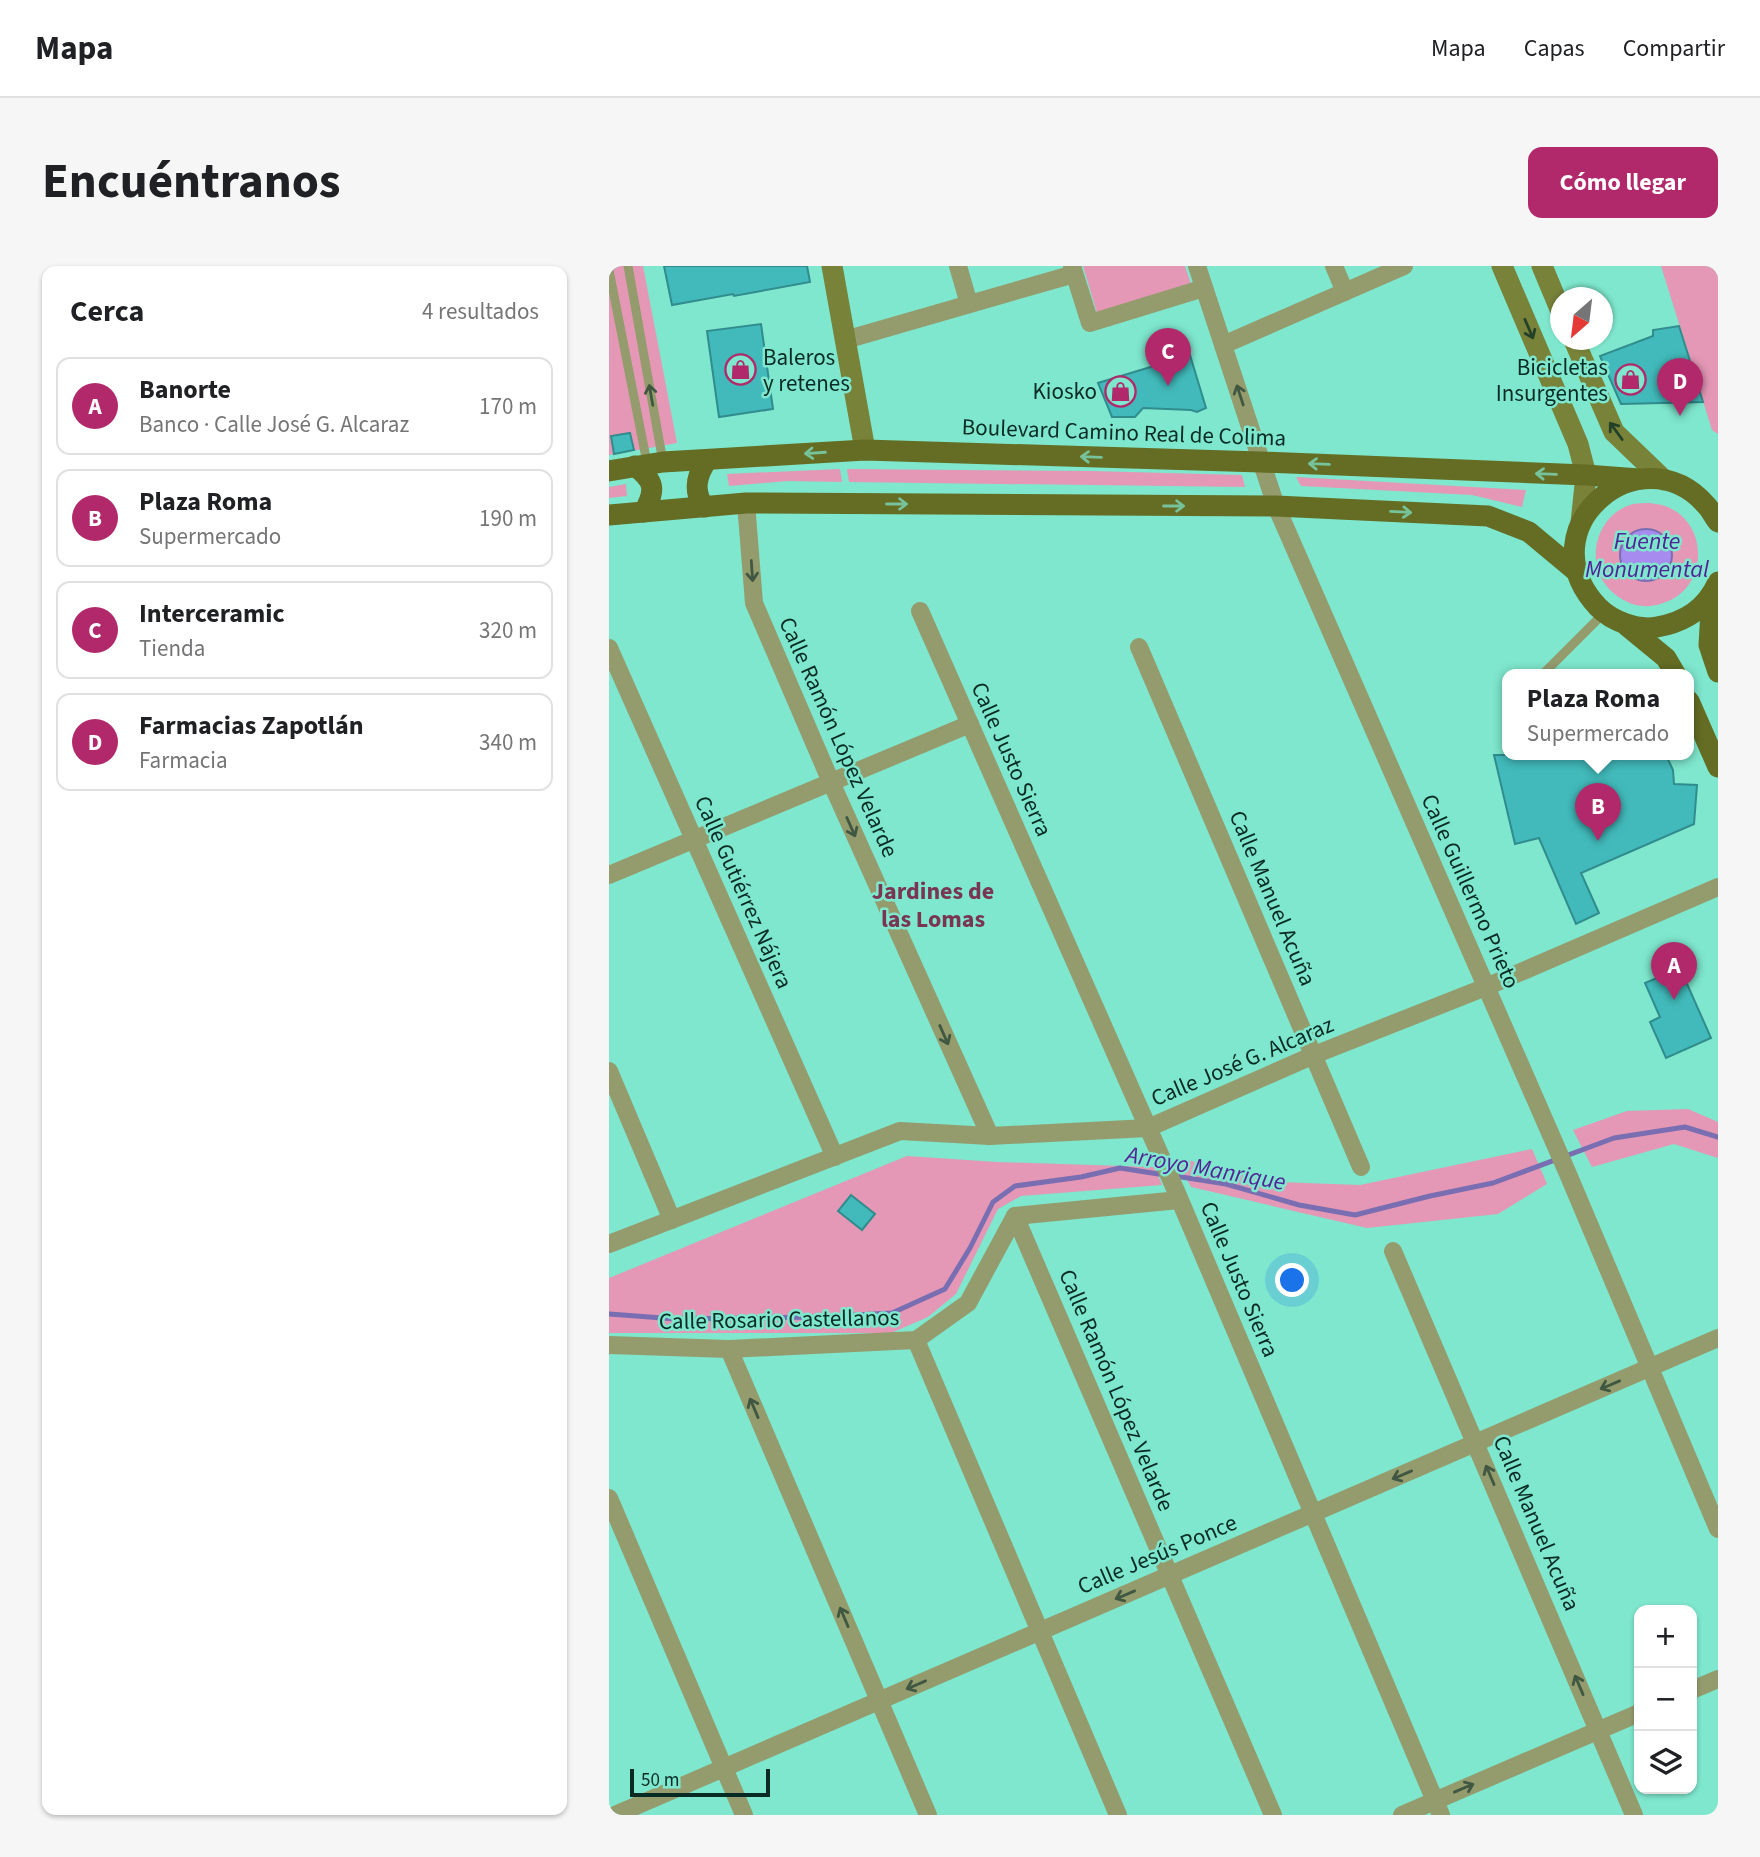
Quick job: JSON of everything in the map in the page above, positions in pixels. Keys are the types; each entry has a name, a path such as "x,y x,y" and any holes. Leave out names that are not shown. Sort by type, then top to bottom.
{"main road":[{"name":"Boulevard Camino Real de Colima","path":"609,471 648,464 865,450 1261,462 1664,480"},
{"path":"704,507 698,499 697,483 700,470 707,460"},
{"path":"643,512 652,498 652,486 647,475 648,464"},
{"path":"1639,480 1615,487 1595,502 1581,523 1574,547 1577,572 1587,595 1604,613 1626,625 1666,658 1672,669"},
{"path":"1664,480 1687,489 1706,504 1718,522"},
{"path":"1687,489 1718,490"},
{"path":"609,515 746,503 1276,506 1487,516 1529,532 1577,572"},
{"path":"1626,625 1650,629 1674,624 1695,613 1715,589"},
{"path":"1715,589 1714,624 1709,645 1718,671"},
{"path":"1694,715 1718,767"}],"street":[{"path":"832,266 865,450"},
{"path":"958,266 969,304"},
{"name":"Calle Guillermo Prieto","path":"1197,266 1276,506 1568,1174 1718,1529"},
{"path":"1334,266 1345,292"},
{"path":"1223,345 1404,266"},
{"path":"1502,266 1578,444 1586,475 1581,523"},
{"path":"1542,266 1551,287"},
{"path":"845,340 1073,270 1090,323 1204,288"},
{"path":"1578,350 1614,432 1664,480"},
{"name":"Calle Ramón López Velarde","path":"746,503 754,603 989,1136"},
{"name":"Calle Justo Sierra","path":"920,611 1178,1196 1438,1808"},
{"path":"1674,624 1714,624"},
{"name":"Calle Gutiérrez Nájera","path":"609,648 835,1157"},
{"name":"Calle Manuel Acuña","path":"1139,648 1361,1167"},
{"path":"609,875 970,724"},
{"name":"Calle José G. Alcaraz","path":"609,1244 900,1131 989,1136 1148,1128 1314,1055 1486,987 1718,887"},
{"path":"609,1070 672,1220"},
{"path":"1015,1216 1178,1196"},
{"name":"Calle Ramón López Velarde","path":"1015,1216 1273,1815"},
{"name":"Calle Rosario Castellanos","path":"609,1345 729,1349 916,1340 968,1303 1015,1216"},
{"name":"Calle Manuel Acuña","path":"1393,1251 1634,1815"},
{"name":"Calle Jesús Ponce","path":"615,1815 1718,1338"},
{"path":"916,1340 1118,1815"},
{"path":"729,1349 928,1815"},
{"path":"609,1498 744,1815"},
{"path":"1697,1688 1718,1679"},
{"path":"1402,1815 1438,1808 1634,1715"}],"lane":[{"path":"628,266 635,304 648,464"},
{"path":"609,270 648,464"},
{"path":"616,309 635,304"},
{"path":"1548,669 1604,613"}],"shaded area":[{"path":"609,266 643,266 677,443 609,455"},
{"path":"1083,266 1185,266 1191,284 1097,313"},
{"path":"1661,266 1718,266 1718,434 1712,430"},
{"path":"840,469 842,482 788,481 729,486 727,474"},
{"path":"847,469 1242,475 1245,487 849,482"},
{"path":"1296,477 1526,490 1522,507 1472,495 1301,486"},
{"path":"626,484 627,496 609,498 609,487"},
{"path":"1633,504 1663,505 1680,514 1690,526 1698,555 1696,570 1689,584 1678,595 1663,603 1640,606 1620,598 1603,581 1598,570 1596,547 1599,535 1612,516","holes":["1645,528 1662,534 1667,571 1651,579 1629,574 1621,563 1623,542"]},
{"path":"1688,1109 1718,1122 1718,1158 1674,1144 1592,1167 1573,1130 1627,1111"},
{"path":"1532,1149 1547,1184 1498,1214 1367,1228 1191,1187 1175,1157 1277,1182 1360,1185"},
{"path":"907,1156 1154,1167 1162,1185 1021,1196 998,1209 956,1294 928,1317 891,1333 609,1333 609,1278"}],"water":[{"name":"Fuente Monumental","path":"1646,529 1656,531 1664,537 1670,545 1670,565 1664,573 1656,579 1646,581 1636,579 1628,573 1622,565 1620,555 1622,545 1628,537 1636,531"}],"building":[{"path":"664,266 807,266 810,282 672,305"},
{"name":"Baleros y retenes","path":"761,324 773,409 719,417 707,331"},
{"path":"1679,326 1703,402 1621,404 1600,356 1653,336 1653,330"},
{"path":"1190,355 1206,408 1197,412 1143,408 1135,417 1112,417 1098,383"},
{"path":"630,433 634,450 614,454 611,436"},
{"path":"1494,755 1502,755 1502,760 1668,760 1673,770 1674,784 1697,785 1694,824 1581,873 1599,913 1576,924 1539,838 1515,844"},
{"path":"1680,968 1711,1038 1666,1058 1650,1022 1660,1017 1645,983"},
{"path":"851,1195 875,1214 862,1230 838,1211"}],"waterway":[{"name":"Arroyo Manrique","path":"1175,1176 1226,1184 1299,1205 1355,1215 1493,1183 1614,1138 1685,1127 1718,1137"},
{"name":"Arroyo Manrique","path":"609,1314 676,1319 892,1313 945,1289 993,1202 1015,1186 1081,1177 1120,1168 1165,1175"}],"place":[{"name":"Baleros y retenes","path":"740,370"},
{"name":"Bicicletas Insurgentes","path":"1631,380"},
{"name":"Interceramic","path":"1168,386"},
{"name":"Kiosko","path":"1120,391"},
{"name":"Farmacias Zapotlán","path":"1680,416"},
{"name":"Plaza Roma","path":"1598,841"},
{"name":"Banorte","path":"1674,1000"}],"district":[{"name":"Jardines de las Lomas","path":"933,905"}]}
